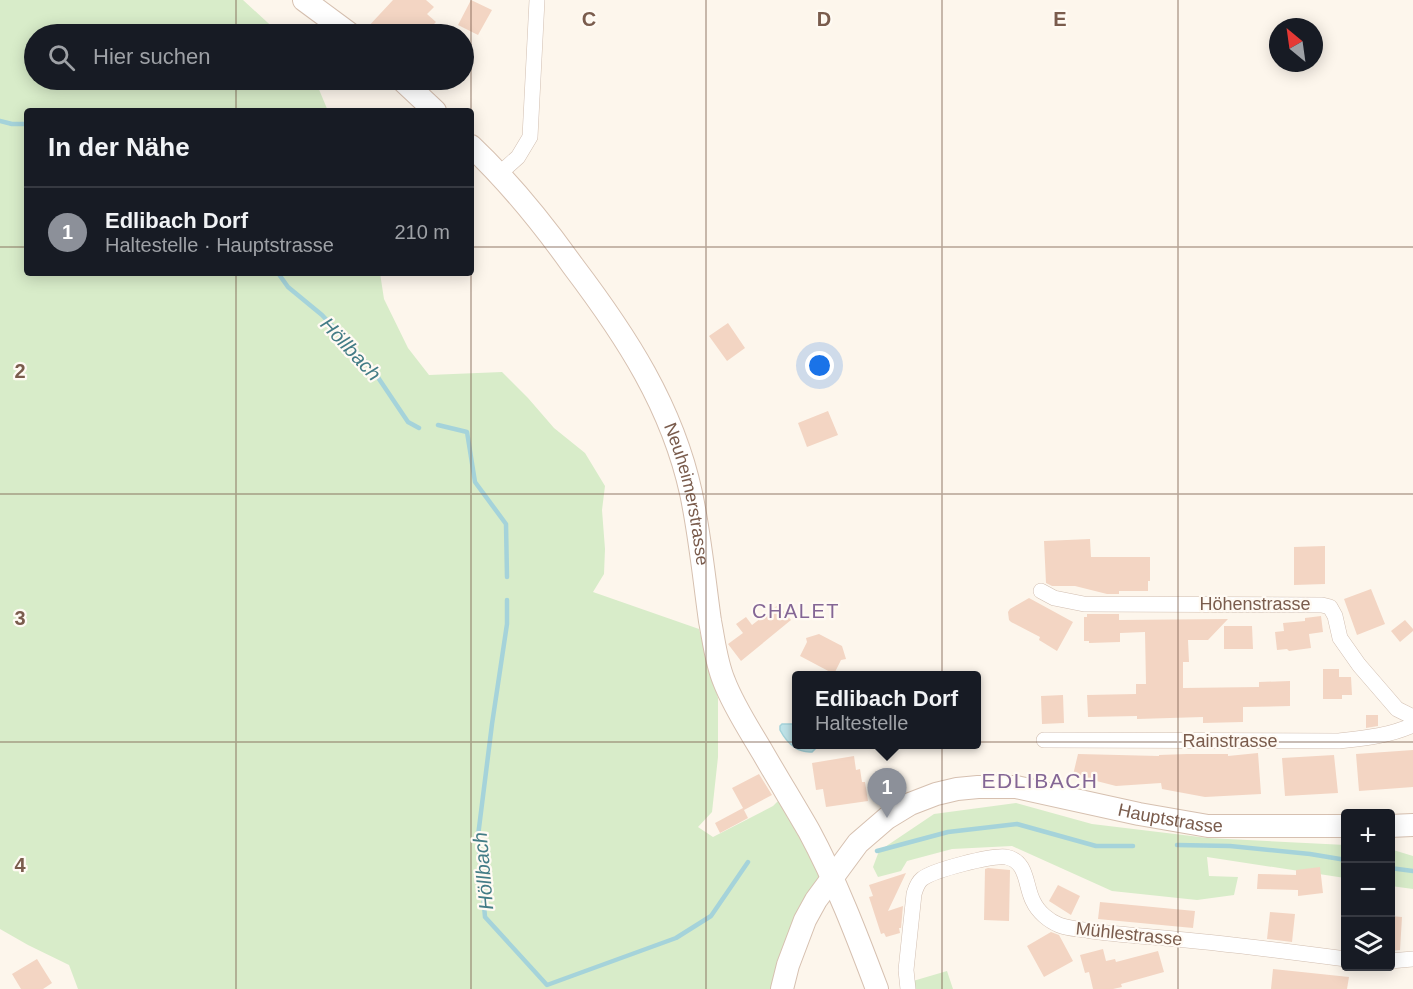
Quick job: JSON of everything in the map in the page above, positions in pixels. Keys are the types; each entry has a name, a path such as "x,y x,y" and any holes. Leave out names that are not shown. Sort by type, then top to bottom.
{"street":[{"path":"304,0 336,24"},
{"path":"498,175 518,157 530,136 537,0"},
{"path":"413,90 432,108"},
{"name":"Neuheimerstrasse","path":"474,149 554,239 591,290 648,377 666,414 681,455 691,494 715,651 723,680 737,711 810,833 860,942 877,989"},
{"name":"Höhenstrasse","path":"1041,591 1054,598 1084,604 1322,604 1330,607 1335,616 1340,639 1359,665 1397,709 1413,717"},
{"name":"Rainstrasse","path":"1044,740 1340,741 1374,738 1413,725"},
{"name":"Hauptstrasse","path":"782,989 788,965 805,920 831,877 858,843 887,818 923,798 957,789 1016,787 1139,814 1208,825 1341,826"},
{"path":"1395,826 1413,825"},
{"name":"Mühlestrasse","path":"908,989 906,970 914,894 917,886 929,874 991,858 1006,857 1016,862 1023,870 1033,902 1039,912 1060,926 1341,958"},
{"path":"1395,961 1413,959"}],"green space":[{"path":"0,0 243,0 269,24 24,24 24,90 319,90 327,108 24,108 24,276 380,276 384,299 408,348 429,375 502,372 554,428 585,453 605,486 602,510 604,574 593,592 699,629 718,698 718,757 712,812 698,827 713,837 773,806 786,793 831,877 782,989 78,989 69,965 0,929"},
{"path":"1016,803 1092,824 1208,838 1341,845 1341,877 1207,857 1209,876 1238,877 1234,895 1197,900 1112,891 1012,846 952,849 907,861 901,871 878,877 873,867 879,851 934,814"},
{"path":"1395,851 1413,856 1413,889 1395,887"},
{"path":"947,971 953,989 915,989 913,981"}],"water":[{"path":"792,724 792,745 783,735 780,726"},
{"path":"797,749 815,749 812,752"}],"building":[{"path":"393,0 426,0 434,7 427,14 436,22 434,24 371,24"},
{"path":"471,0 492,10 478,35 474,33 474,24 459,24"},
{"path":"728,323 745,348 727,361 709,336"},
{"path":"828,411 838,435 807,447 798,423"},
{"path":"1090,539 1091,557 1150,557 1148,591 1119,591 1119,594 1107,594 1075,586 1052,586 1046,583 1044,541"},
{"path":"1325,546 1325,584 1294,585 1294,547"},
{"path":"1371,589 1385,624 1357,635 1344,599"},
{"path":"1029,598 1073,622 1057,651 1039,640 1040,637 1009,620 1010,609"},
{"path":"778,605 791,620 741,661 728,644 743,633 736,624 746,617 752,625"},
{"path":"1087,614 1119,614 1119,620 1228,619 1208,640 1188,640 1189,662 1183,662 1183,688 1259,687 1259,682 1290,681 1290,706 1243,707 1243,722 1203,723 1203,717 1137,719 1137,716 1088,717 1087,695 1136,694 1136,684 1146,684 1145,632 1120,633 1120,642 1089,643 1089,641 1084,641 1084,617 1087,617"},
{"path":"1321,616 1323,632 1309,634 1311,648 1277,650 1275,632 1284,631 1283,623 1305,621 1305,618"},
{"path":"1405,620 1413,631 1400,642 1391,631"},
{"path":"1224,626 1252,626 1253,649 1224,649"},
{"path":"819,634 842,646 846,659 841,660 836,671 828,671 800,656 807,642 806,638"},
{"path":"1323,669 1339,669 1339,677 1351,677 1352,695 1342,695 1342,699 1323,699"},
{"path":"1063,695 1064,723 1042,724 1041,696"},
{"path":"1366,715 1378,715 1378,726 1366,728"},
{"path":"1413,750 1413,787 1359,791 1356,754"},
{"path":"1258,753 1261,794 1205,797 1162,789 1161,783 1116,786 1073,775 1078,754 1159,756 1228,754 1228,756"},
{"path":"1334,755 1338,793 1285,796 1282,758"},
{"path":"854,756 856,770 860,769 862,782 865,782 868,801 826,807 823,789 816,790 812,763"},
{"path":"759,774 772,795 744,810 748,818 720,833 715,823 743,808 732,788"},
{"path":"1320,867 1323,893 1298,896 1298,890 1257,889 1258,874 1296,875 1296,870"},
{"path":"985,869 1010,870 1009,921 984,920"},
{"path":"906,873 888,911 903,906 900,933 886,937 884,933 881,934 869,897 873,896 869,885"},
{"path":"1058,885 1080,896 1071,915 1049,901"},
{"path":"1100,902 1195,911 1193,928 1098,919"},
{"path":"1270,912 1295,914 1292,942 1267,939"},
{"path":"1395,916 1402,917 1400,950 1395,950"},
{"path":"1051,932 1059,935 1073,961 1044,977 1027,946"},
{"path":"1103,949 1106,961 1115,959 1116,962 1158,951 1164,972 1121,984 1122,987 1093,989 1089,972 1085,973 1080,955"},
{"path":"37,959 52,983 43,989 21,989 12,974"},
{"path":"1273,969 1349,977 1347,989 1271,989"}],"waterway":[{"name":"Höllbach","path":"0,121 24,124"},
{"name":"Höllbach","path":"280,276 288,287 322,315 373,370 408,422 419,428"},
{"name":"Höllbach","path":"438,425 467,432 475,482 506,524 507,577"},
{"name":"Höllbach","path":"507,600 507,624 478,836 485,917 547,985 676,938 711,916 748,862"},
{"path":"877,851 948,832 1017,824 1096,846 1133,846"},
{"path":"1177,845 1230,846 1341,859"},
{"path":"1395,869 1413,871"}],"place":[{"name":"Edlibach Dorf","path":"887,818"}],"district":[{"name":"CHALET","path":"796,611"},
{"name":"EDLIBACH","path":"1040,781"}]}
